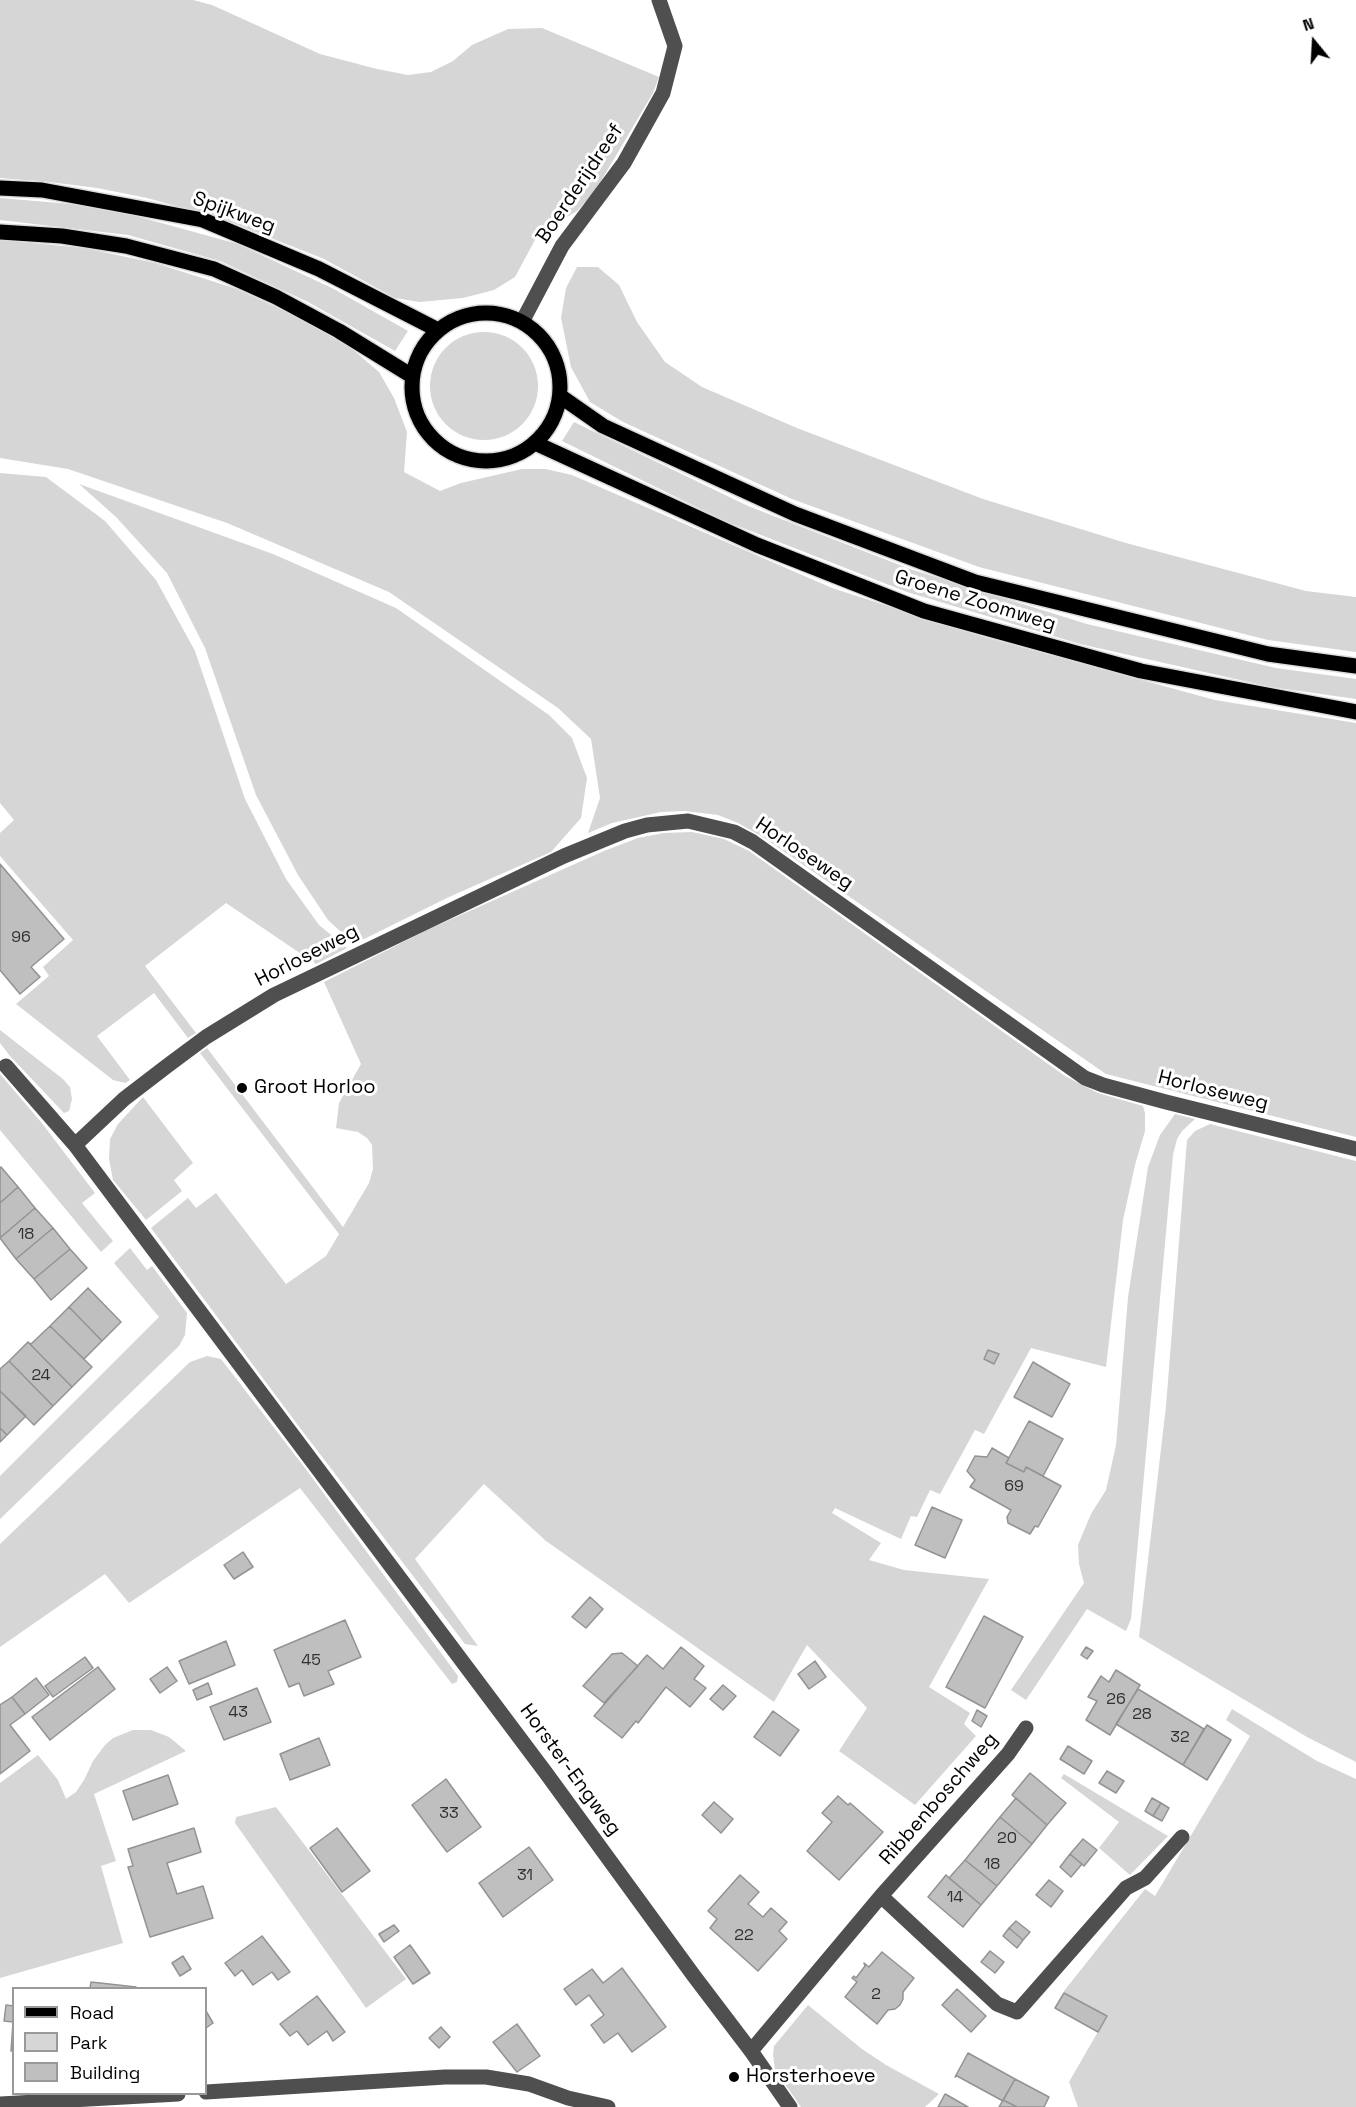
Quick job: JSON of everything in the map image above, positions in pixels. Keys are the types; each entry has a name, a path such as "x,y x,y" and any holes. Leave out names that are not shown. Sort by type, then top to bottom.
{"main road":[{"name":"Spijkweg","path":"0,188 42,190 203,220 319,269 438,330"},
{"path":"0,232 62,236 126,246 214,269 276,297 339,331 412,376"},
{"path":"494,313 522,322 544,341 558,367 560,396 552,422 534,443 516,455 494,461 471,460 450,453 432,439 419,421 412,399 412,376 421,351 438,330 464,316 494,313"},
{"name":"Groene Zoomweg","path":"560,396 603,426 795,514 975,582 1268,654 1356,666"},
{"name":"Groene Zoomweg","path":"534,443 757,545 924,611 1141,671 1356,712"}],"street":[{"name":"Boerderijdreef","path":"522,322 562,246 624,163 663,93 675,46 659,0"},
{"name":"Horloseweg","path":"75,1145 107,1114 167,1066 214,1031 274,994 564,856 625,831 647,825 688,821 734,832 753,842 1085,1078 1156,1099 1356,1149"},
{"path":"6,1066 75,1145"},
{"name":"Horster-Engweg","path":"75,1145 539,1763 694,1976 752,2051 790,2107"},
{"name":"Ribbenboschweg","path":"752,2051 881,1896 1008,1754 1026,1728"},
{"name":"Ribbenboschweg","path":"881,1896 998,2004 1017,2012 1126,1888 1145,1878 1182,1837"},
{"path":"207,2092 445,2077 486,2077 529,2084 568,2098 608,2107"},
{"path":"0,2104 160,2095"}],"green space":[{"path":"0,0 193,0 212,5 320,54 408,75 431,72 453,61 472,45 508,29 542,28 659,77 653,93 595,191 578,210 536,238 515,277 494,290 463,298 420,302 395,298 324,259 233,223 187,209 97,188 0,178"},
{"path":"0,198 71,204 132,215 238,244 334,289 408,331 395,351 308,302 220,261 128,235 0,220"},
{"path":"0,240 84,248 155,263 234,288 287,312 345,343 379,372 394,398 407,432 404,472 440,491 461,483 522,469 546,469 572,475 832,588 984,637 1215,700 1356,723 1356,1137 1106,1074 763,837 718,815 685,811 661,812 612,823 588,833 600,798 591,739 558,708 389,592 227,523 68,469 0,458"},
{"path":"577,267 598,267 619,285 637,322 665,362 702,387 797,428 983,499 1126,543 1306,591 1356,597 1356,652 1268,640 979,567 792,499 623,422 590,402 571,367 561,318 566,288"},
{"path":"484,332 505,336 522,348 534,365 538,386 534,407 522,424 505,436 484,440 463,436 446,424 434,407 430,386 434,365 446,348 463,336"},
{"path":"574,422 748,506 910,569 1087,624 1276,668 1356,679 1356,699 1271,687 1080,644 907,592 725,521 562,441"},
{"path":"0,473 46,477 105,521 156,580 195,651 245,799 286,879 319,925 347,948 316,964 226,903 145,966 196,1033 188,1038 154,993 97,1036 130,1080 125,1083 113,1080 16,1004 49,976 43,967 73,940 0,856 0,833 14,820 0,803"},
{"path":"79,484 273,554 396,608 549,715 572,738 587,778 581,818 551,852 449,897 354,944 328,920 298,875 256,795 205,648 167,573 116,517"},
{"path":"692,832 724,839 749,851 1065,1076 1098,1093 1143,1106 1145,1113 1145,1131 1123,1220 1106,1367 1031,1348 984,1434 975,1430 940,1494 930,1490 917,1517 911,1516 901,1539 835,1508 832,1513 881,1543 869,1560 904,1570 989,1579 929,1687 970,1713 964,1724 976,1736 915,1805 839,1751 867,1708 807,1645 774,1702 546,1541 484,1484 415,1559 478,1646 465,1644 151,1228 188,1198 196,1208 216,1193 286,1284 326,1256 339,1234 200,1053 207,1048 343,1227 369,1183 373,1169 372,1145 358,1132 336,1128 339,1103 361,1064 324,982 427,930 604,851 638,838 664,833"},
{"path":"0,1030 70,1087 72,1099 69,1111 64,1113 10,1056 0,1043"},
{"path":"0,1074 41,1122 95,1193 82,1203 113,1241 101,1252 0,1130"},
{"path":"143,1097 193,1163 174,1180 182,1191 146,1220 113,1180 109,1159 110,1139 118,1124"},
{"path":"1175,1114 1195,1119 1177,1139 1173,1155 1131,1619 1126,1631 1087,1609 1026,1700 1011,1690 1084,1583 1079,1564 1078,1545 1091,1514 1106,1490 1116,1445 1128,1297 1148,1167 1160,1135"},
{"path":"1210,1124 1356,1161 1356,1762 1307,1737 1139,1637 1166,1406 1187,1140 1195,1131"},
{"path":"130,1248 147,1270 152,1266 187,1313 185,1335 179,1346 0,1519 0,1476 159,1317 114,1263"},
{"path":"207,1356 221,1359 305,1468 458,1676 457,1682 452,1684 300,1488 129,1603 105,1574 0,1647 0,1544 190,1362"},
{"path":"1232,1709 1317,1761 1356,1779 1356,2107 1078,2107 1069,2082 1107,2016 1064,1991 1145,1889 1155,1896 1250,1736 1226,1720"},
{"path":"133,1730 151,1730 169,1737 186,1751 94,1794 116,1861 101,1866 123,1943 0,1978 0,1783 38,1755 58,1780 66,1799 76,1792 93,1761 105,1745 113,1738"},
{"path":"1064,1774 1168,1836 1130,1875 1099,1848 1119,1822 1061,1778"},
{"path":"276,1807 406,1979 366,2008 235,1823 236,1817"},
{"path":"808,2005 862,2049 939,2094 925,2107 801,2107 775,2070 773,2054 774,2046"}],"building":[{"path":"0,864 64,939 31,967 40,977 20,994 0,970"},
{"path":"0,1168 18,1187 0,1203"},
{"path":"18,1187 35,1208 0,1238 0,1203"},
{"path":"35,1208 53,1228 16,1259 0,1238"},
{"path":"53,1228 70,1249 34,1279 16,1259"},
{"path":"70,1249 87,1268 51,1300 34,1279"},
{"path":"88,1288 121,1322 102,1341 69,1307"},
{"path":"69,1307 102,1341 84,1359 50,1326"},
{"path":"50,1326 92,1367 72,1387 28,1342 31,1344"},
{"path":"28,1342 72,1387 53,1406 9,1361"},
{"path":"988,1350 999,1354 994,1364 984,1359"},
{"path":"9,1361 53,1406 34,1425 0,1391 0,1369"},
{"path":"1033,1362 1070,1384 1052,1417 1014,1397"},
{"path":"0,1391 26,1416 7,1435 0,1428"},
{"path":"1029,1421 1063,1439 1043,1476 1026,1467 1024,1472 1006,1463"},
{"path":"0,1428 7,1435 0,1442"},
{"path":"992,1448 1009,1458 1006,1463 1024,1472 1026,1467 1061,1486 1038,1527 1035,1526 1030,1534 1008,1523 1007,1517 1011,1510 970,1487 975,1480 967,1471 975,1456 987,1457"},
{"path":"932,1507 962,1520 945,1558 915,1545"},
{"path":"243,1552 253,1567 234,1579 224,1565"},
{"path":"590,1597 603,1609 586,1628 572,1617"},
{"path":"984,1616 1023,1637 985,1708 946,1687"},
{"path":"345,1620 361,1657 328,1671 334,1684 304,1696 299,1683 289,1687 274,1650"},
{"path":"226,1641 235,1665 189,1684 179,1661"},
{"path":"681,1647 704,1666 694,1679 706,1688 690,1707 666,1687 638,1723 636,1721 622,1738 594,1716 647,1655 663,1669"},
{"path":"1086,1647 1093,1651 1087,1659 1081,1655"},
{"path":"622,1653 638,1666 604,1703 583,1686 612,1654"},
{"path":"85,1657 93,1668 53,1697 45,1686"},
{"path":"815,1661 826,1677 809,1689 798,1674"},
{"path":"98,1667 115,1689 50,1740 32,1717"},
{"path":"167,1667 177,1681 160,1693 150,1679"},
{"path":"1116,1670 1140,1685 1110,1735 1086,1720 1097,1701 1088,1697 1101,1676 1109,1682"},
{"path":"36,1678 49,1695 25,1714 12,1697"},
{"path":"208,1683 212,1694 197,1700 193,1690"},
{"path":"723,1685 736,1696 723,1710 710,1699"},
{"path":"257,1688 271,1722 224,1740 210,1707"},
{"path":"1138,1689 1204,1729 1183,1765 1116,1724"},
{"path":"12,1697 25,1714 10,1725 30,1751 0,1774 0,1705"},
{"path":"977,1710 987,1716 981,1727 972,1721"},
{"path":"773,1711 799,1730 780,1756 754,1737"},
{"path":"1207,1725 1231,1740 1207,1780 1183,1765"},
{"path":"319,1738 330,1765 290,1780 280,1754"},
{"path":"1068,1746 1092,1761 1084,1774 1060,1759"},
{"path":"1107,1771 1124,1781 1116,1793 1099,1783"},
{"path":"1030,1773 1066,1803 1047,1825 1012,1795"},
{"path":"168,1775 178,1804 133,1820 123,1791"},
{"path":"446,1779 481,1827 447,1852 412,1805"},
{"path":"838,1796 848,1805 850,1803 883,1832 839,1880 807,1851 832,1822 822,1813"},
{"path":"1016,1798 1047,1825 1032,1844 1000,1817"},
{"path":"1152,1798 1161,1803 1153,1816 1145,1811"},
{"path":"714,1802 733,1819 721,1833 702,1815"},
{"path":"1161,1803 1169,1808 1162,1821 1153,1816"},
{"path":"1000,1817 1032,1844 997,1886 965,1860"},
{"path":"194,1828 201,1852 167,1863 177,1894 203,1886 213,1918 150,1937 128,1867 133,1866 128,1849"},
{"path":"337,1828 370,1871 342,1892 310,1848"},
{"path":"1083,1839 1097,1850 1084,1866 1070,1854"},
{"path":"529,1847 553,1880 503,1917 479,1883"},
{"path":"1070,1854 1082,1864 1071,1877 1060,1867"},
{"path":"965,1860 997,1886 981,1905 949,1878"},
{"path":"740,1875 759,1892 748,1904 763,1917 771,1908 787,1922 779,1931 787,1939 758,1971 710,1928 717,1919 708,1911"},
{"path":"946,1875 981,1905 963,1927 928,1897"},
{"path":"1049,1880 1063,1891 1051,1907 1036,1895"},
{"path":"1016,1921 1030,1932 1023,1940 1009,1928"},
{"path":"394,1925 399,1931 384,1942 379,1934"},
{"path":"1009,1928 1023,1940 1017,1948 1003,1936"},
{"path":"262,1936 290,1972 278,1980 272,1972 253,1985 242,1970 235,1976 225,1963"},
{"path":"410,1945 430,1973 413,1984 394,1957"},
{"path":"990,1951 1004,1962 995,1973 981,1962"},
{"path":"882,1952 914,1978 903,1992 900,2005 888,2010 877,2024 845,1997 857,1982 852,1978 854,1976 856,1978 865,1966 864,1963 869,1967"},
{"path":"183,1956 191,1969 180,1976 172,1963"},
{"path":"622,1968 666,2027 632,2052 618,2033 604,2043 591,2025 604,2015 589,1995 576,2005 564,1989 592,1969 603,1983"},
{"path":"91,1982 136,1987 90,1987"},
{"path":"957,1989 986,2016 971,2032 942,2005"},
{"path":"1064,1993 1107,2016 1098,2032 1055,2008"},
{"path":"317,1996 345,2032 333,2041 327,2031 308,2045 297,2031 290,2036 280,2024"},
{"path":"6,2005 12,2006 12,2022 4,2021"},
{"path":"207,2013 213,2023 207,2027"},
{"path":"517,2024 540,2056 517,2072 493,2042"},
{"path":"441,2027 450,2037 439,2048 429,2038"},
{"path":"968,2053 1015,2079 1003,2101 955,2077"},
{"path":"1015,2079 1049,2097 1044,2107 1017,2107 1003,2100"},
{"path":"945,2094 947,2095 968,2107 938,2107"},
{"path":"1003,2100 1017,2107 999,2107"}],"place":[{"name":"Groot Horloo","path":"242,1088"},
{"name":"Horsterhoeve","path":"734,2077"}]}
